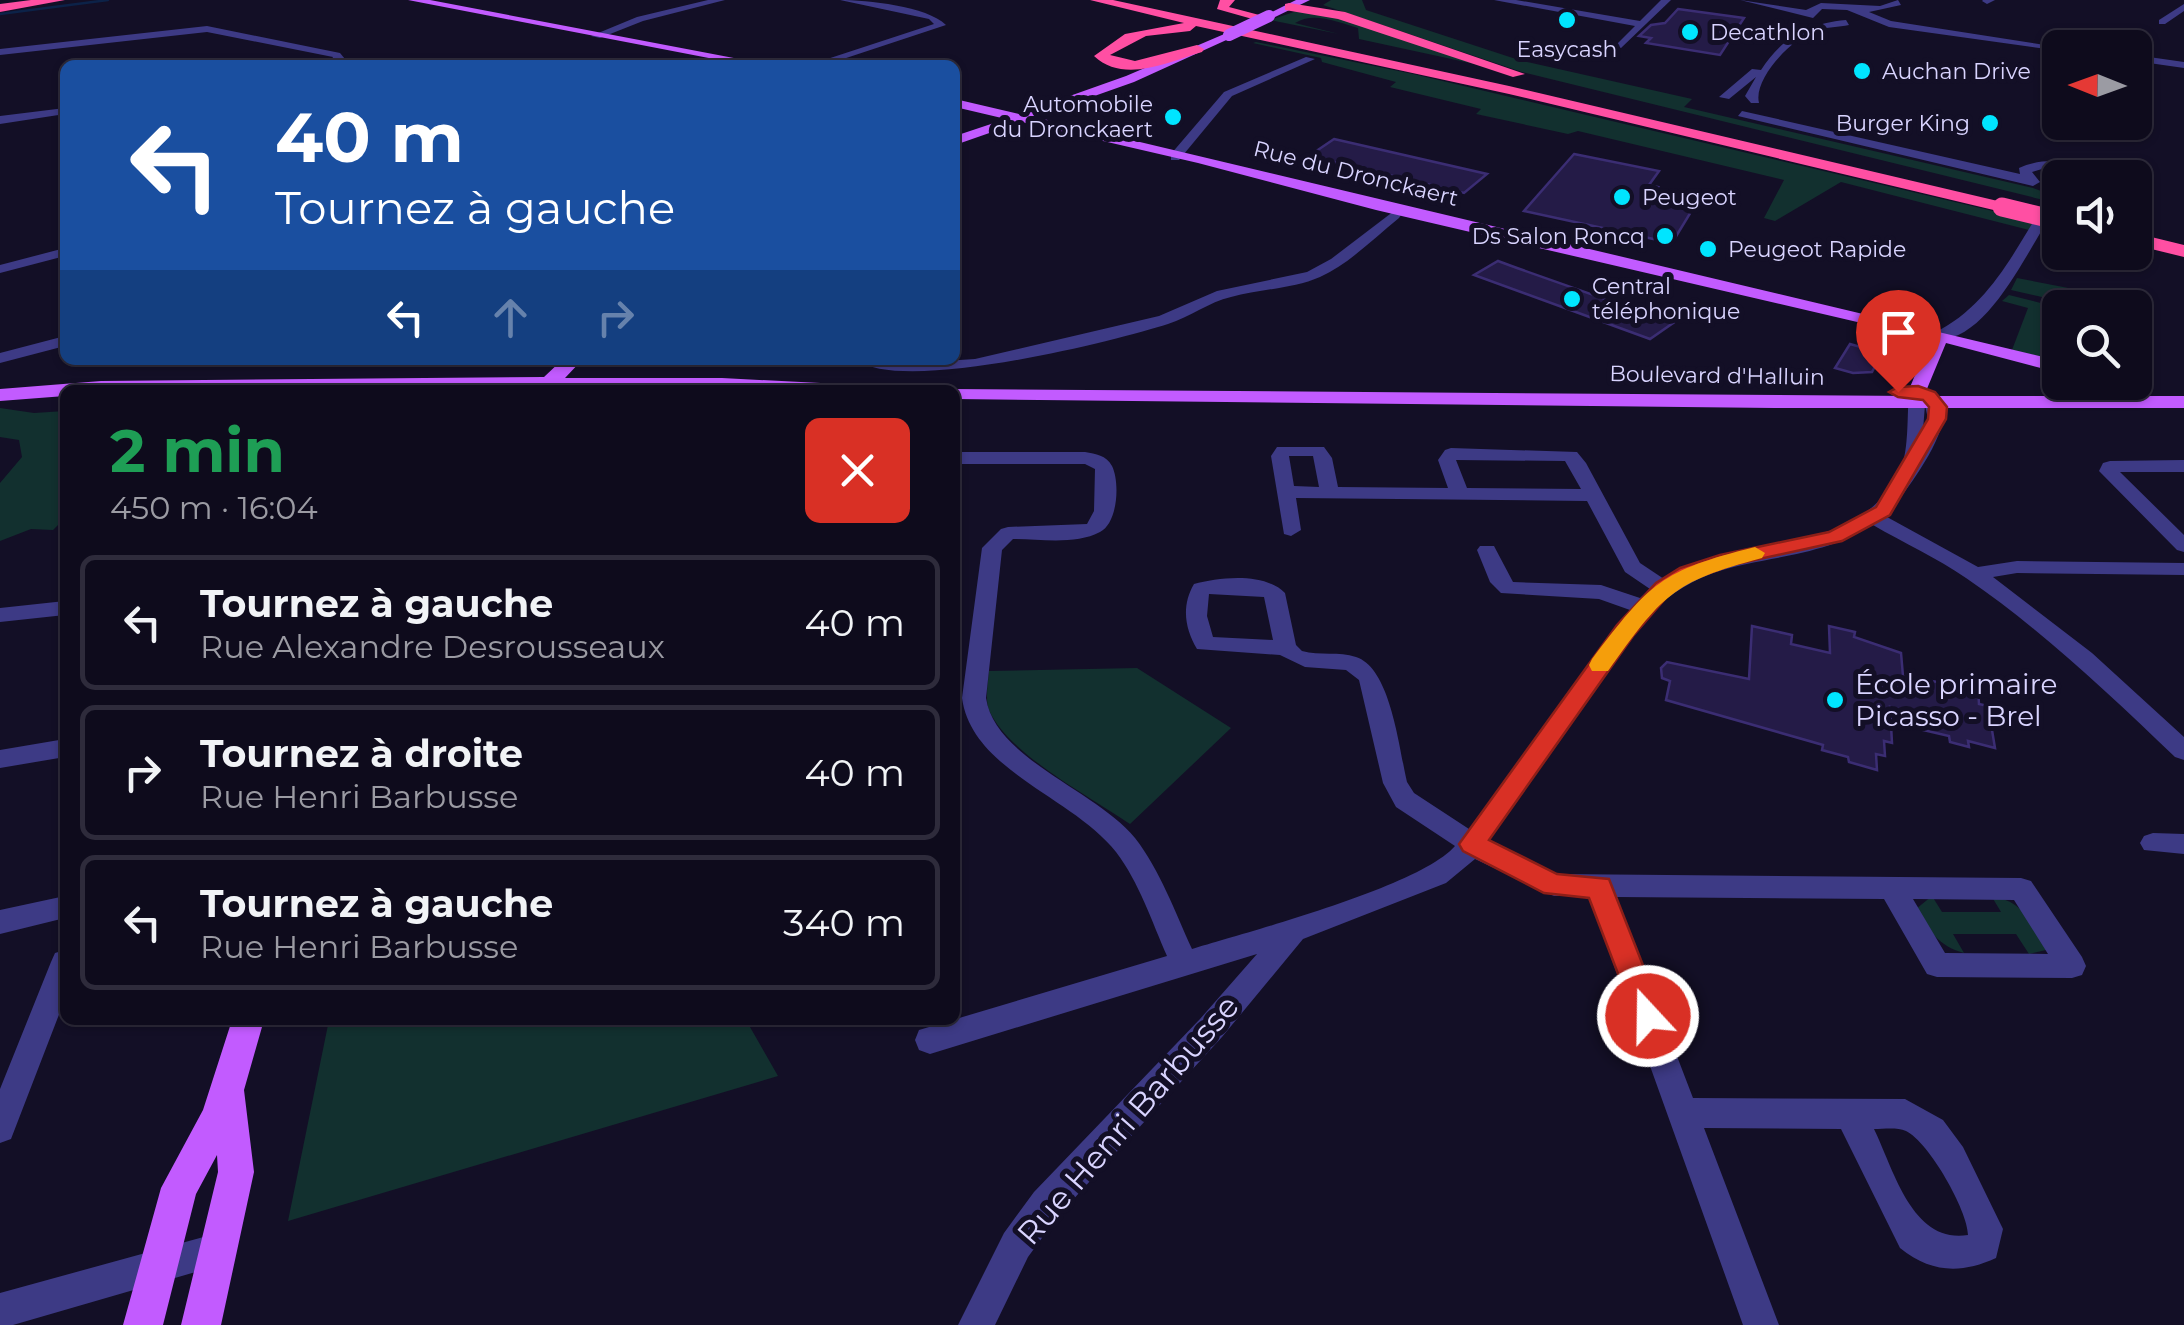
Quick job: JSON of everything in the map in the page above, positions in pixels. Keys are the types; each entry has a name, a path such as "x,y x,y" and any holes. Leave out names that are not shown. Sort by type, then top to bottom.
{"highway":[{"path":"0,7 45,0"},
{"path":"0,7 59,0"},
{"path":"1096,0 2004,202 2042,205"},
{"path":"1138,0 1454,67 1855,160"},
{"path":"1230,0 1222,8 1242,16 1556,84"},
{"path":"1316,0 1321,7 1340,15 1536,78"},
{"path":"1290,7 1340,15"},
{"path":"1197,50 1131,65 1112,63 1101,56 1142,34 1200,27 1509,90"},
{"path":"1699,117 2004,202"},
{"path":"2152,230 2184,238"},
{"path":"2152,243 2184,251"}],"main road":[{"path":"413,0 753,60"},
{"path":"960,142 1091,98 1305,0"},
{"path":"599,34 737,60"},
{"name":"Rue du Dronckaert","path":"960,106 1746,292 1876,327 1940,336 2042,363"},
{"name":"Rue du Dronckaert","path":"1176,156 1394,214 1746,292"},
{"path":"1922,398 1940,336"},
{"path":"540,385 558,365"},
{"path":"541,385 567,365"},
{"path":"264,385 456,385"},
{"path":"661,385 742,385"},
{"path":"0,393 60,389"},
{"path":"2152,390 2184,392"},
{"name":"Boulevard d'Halluin","path":"960,392 2184,402"},
{"name":"Boulevard d'Halluin","path":"1922,398 2184,392"},
{"path":"143,1325 179,1188 211,1132 231,1086 247,1025"},
{"path":"201,1325 236,1172 231,1086"}],"street":[{"path":"599,34 720,0"},
{"path":"830,60 941,25 932,18 845,0"},
{"path":"1499,0 1642,24"},
{"path":"1622,45 1666,0"},
{"path":"1745,0 1850,23 2042,47"},
{"path":"1780,0 1856,9 1880,9 1899,3"},
{"path":"1760,105 1751,96 1754,88 1791,37 1808,28 1876,18 1899,3"},
{"path":"1899,3 1892,19 1918,28"},
{"path":"2162,22 2181,5"},
{"path":"1814,15 1812,9 1828,6"},
{"path":"1856,9 1918,28 2042,46"},
{"path":"1814,15 1781,34 1754,73 1712,104 1920,158 2033,178 2042,174"},
{"path":"0,52 214,29 336,55 339,60"},
{"path":"1176,156 1228,94 1310,59"},
{"path":"2152,62 2184,66"},
{"path":"1725,97 1760,105 1809,128 2033,178 2042,189"},
{"path":"1742,114 1760,105"},
{"path":"0,120 60,112"},
{"path":"960,365 1164,320 1222,294 1312,276 1336,262 1394,214"},
{"path":"1940,336 1965,320 1997,287 2042,225"},
{"path":"0,269 60,253"},
{"path":"0,358 60,342"},
{"path":"895,365 960,365"},
{"path":"1922,398 1911,463 1886,508 1874,518 1975,574 2084,661 2184,751"},
{"path":"1291,530 1282,451 1318,451 1330,492"},
{"path":"1460,494 1447,460 1451,454 1570,456 1632,567 1664,588"},
{"path":"960,458 1086,458 1097,460 1104,468 1103,516 1098,526 1084,532 1008,534 996,541 990,556 975,709 982,729 1008,754 1097,817 1124,843 1141,869 1185,965"},
{"path":"2184,466 2120,465 2112,466 2108,472 2184,546"},
{"path":"1285,492 1594,495"},
{"name":"Rue Henri Barbusse","path":"930,1040 1299,928 1436,875 1456,863 1472,844 1643,608 1664,588 1703,567 1825,540 1874,518"},
{"path":"1486,550 1500,582 1508,588 1601,592 1643,608"},
{"path":"1975,574 2017,567 2184,569"},
{"path":"1286,648 1274,593 1261,587 1233,586 1206,586 1197,593 1199,633 1206,644 1286,648 1300,659 1347,661 1367,672 1398,793 1472,844 1554,885 2021,889 2072,966 1936,966 1892,888"},
{"path":"0,615 54,609"},
{"path":"960,644 980,645"},
{"path":"0,759 60,749"},
{"path":"2153,843 2184,844"},
{"path":"1599,887 1686,1113 1761,1325"},
{"path":"0,922 60,908"},
{"name":"Rue Henri Barbusse","path":"976,1325 1016,1245 1046,1204 1198,1042 1282,942 1299,928"},
{"path":"0,1128 60,975"},
{"path":"1686,1113 1905,1114 1931,1128 1982,1218 1986,1230 1984,1246 1972,1252 1937,1252 1916,1243 1904,1228 1850,1114"},
{"path":"0,1311 218,1250"}],"green space":[{"path":"1331,0 1362,0 1366,10 1519,60 1692,99 1684,107 2033,188 2042,191 2042,200 1522,72 1323,5"},
{"path":"1306,8 1493,68 1359,39 1358,28 1326,19 1310,18 1295,23 1339,34 1270,20"},
{"path":"1253,43 1413,74 2042,223 2042,233 1841,182 1775,221 1764,218 1784,180 1578,131 1568,134 1476,114 1481,109 1390,87 1396,82 1322,62 1321,58"},
{"path":"2017,278 2079,290 2042,290 2042,297 2011,290"},
{"path":"2009,295 2042,303 2042,357 2012,350 2028,308 2002,301"},
{"path":"0,408 34,413 60,411 60,523 53,530 31,529 0,541 0,483 22,457 19,440 0,437"},
{"path":"1137,668 1231,728 1130,824 1014,743 989,710 987,691 989,671"},
{"path":"1932,896 1942,912 2001,912 1992,897 2012,903 2026,915 2046,950 2029,954 2016,934 1953,934 1964,953 1955,950 1936,937 1916,909"},
{"path":"328,1025 749,1025 778,1076 288,1221"}],"building":[{"name":"Decathlon","path":"1678,9 1744,18 1720,55 1646,43 1651,38 1639,36 1651,25 1665,23"},
{"path":"1334,139 1487,174 1464,193 1309,156"},
{"name":"Peugeot","path":"1574,154 1659,171 1649,185 1658,187 1653,194 1697,202 1672,243 1524,211"},
{"name":"Central téléphonique","path":"1498,261 1673,323 1650,339 1474,275"},
{"path":"1850,344 1882,353 1872,372 1853,373 1835,368"},
{"path":"1752,626 1792,635 1791,644 1830,653 1829,626 1855,632 1854,637 1901,653 1903,676 1978,689 1979,704 1988,706 1995,748 1968,741 1969,747 1950,742 1949,736 1923,730 1921,715 1890,707 1892,743 1884,741 1885,756 1876,754 1877,770 1822,750 1823,745 1666,700 1670,681 1662,678 1661,668 1667,662 1749,679"}],"waterway":[{"path":"0,14 108,0"}],"slow traffic":[{"path":"1600,665 1649,600 1670,583 1703,567 1755,553"}],"place":[{"name":"Easycash","path":"1567,20"},
{"name":"Decathlon","path":"1690,32"},
{"name":"Auchan Drive","path":"1862,71"},
{"name":"Automobile du Dronckaert","path":"1173,117"},
{"name":"Burger King","path":"1990,123"},
{"name":"Peugeot","path":"1622,197"},
{"name":"Ds Salon Roncq","path":"1665,236"},
{"name":"Peugeot Rapide","path":"1708,249"},
{"name":"Central téléphonique","path":"1572,299"},
{"name":"École primaire Picasso - Brel","path":"1835,700"}],"route":[{"path":"1648,1016 1599,887 1554,885 1472,844 1649,600 1688,573 1742,556 1814,543 1884,511 1937,419 1938,407 1929,396 1898,392"}]}
